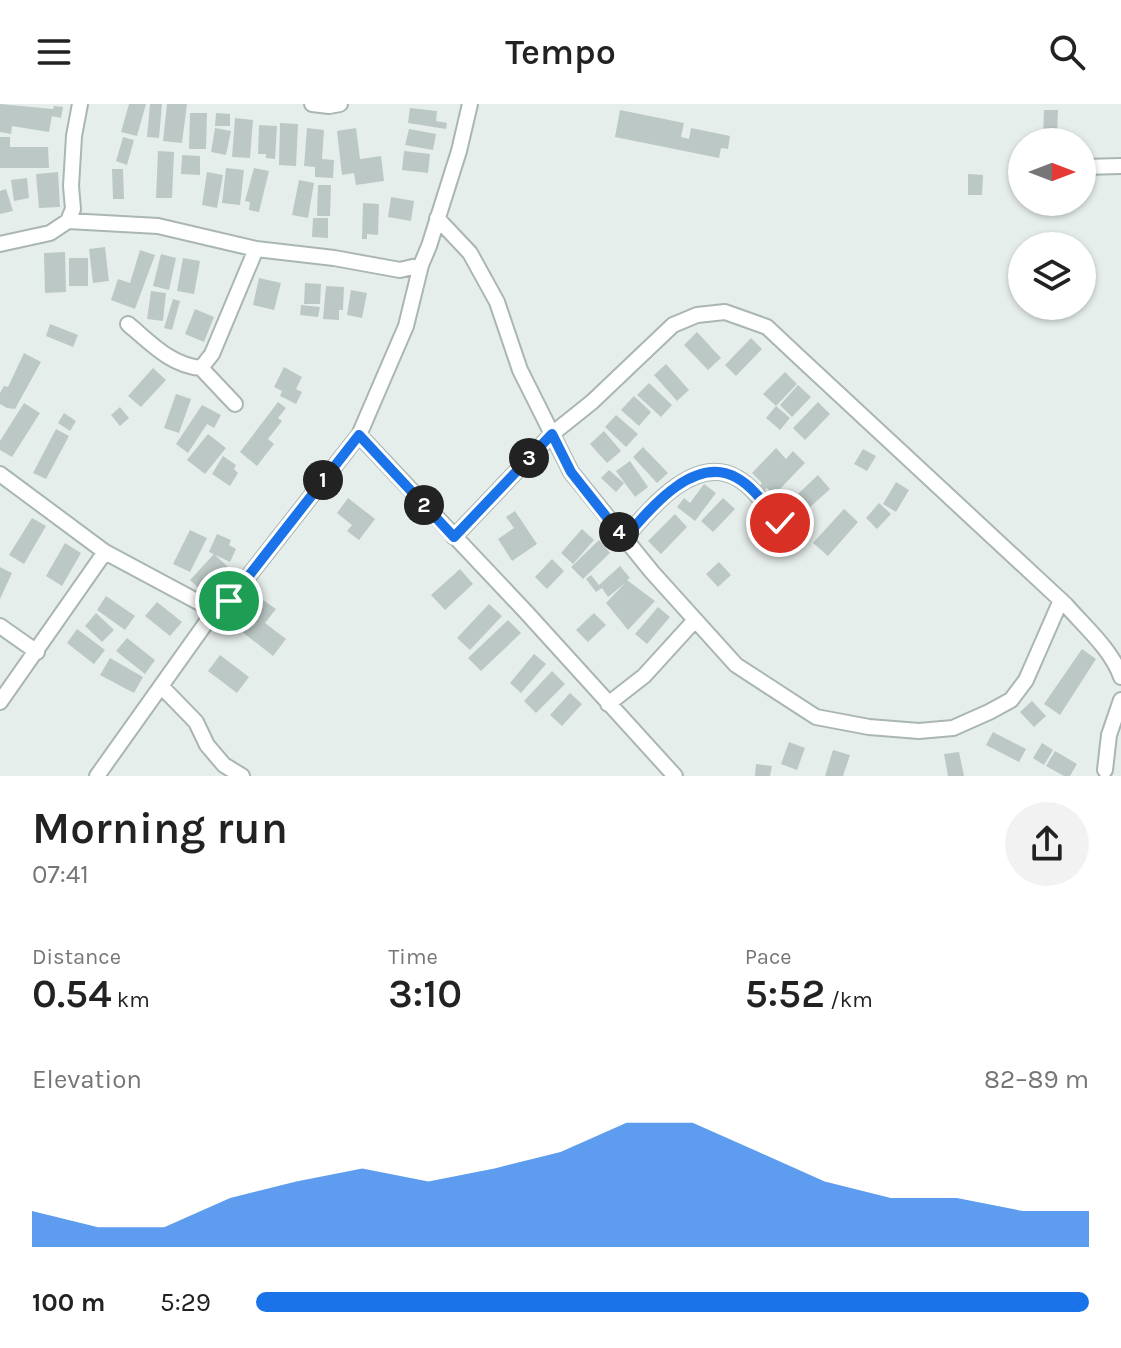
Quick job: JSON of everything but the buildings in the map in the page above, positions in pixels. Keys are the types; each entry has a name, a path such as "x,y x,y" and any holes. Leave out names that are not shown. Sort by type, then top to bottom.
{"street":[{"path":"0,244 50,233 68,221 73,209 74,136 80,104"},
{"path":"312,104 340,104"},
{"path":"97,776 218,606 229,601 239,590 359,435 406,326 421,265 459,151 470,104"},
{"path":"1096,167 1121,166"},
{"path":"437,218 470,253 497,302 520,370 571,472 624,539 736,665 816,717 869,727 919,731 953,728 1011,700 1026,680 1061,600"},
{"path":"68,221 158,226 256,249 400,270 421,265"},
{"path":"201,368 212,354 256,249"},
{"path":"454,537 552,434 592,402 673,325 697,315 725,312 767,327 1061,600 1102,645 1118,666 1121,677"},
{"path":"128,324 172,361 201,368 235,404"},
{"path":"359,435 675,776"},
{"path":"624,539 651,508 681,483 690,476 708,473 736,476 780,523"},
{"path":"0,474 105,552 202,604 218,606"},
{"path":"0,702 105,552"},
{"path":"608,704 644,676 695,620"},
{"path":"0,626 37,652"},
{"path":"162,687 196,722 222,771 242,776"},
{"path":"1107,774 1109,735 1121,700"}],"route":[{"path":"229,601 359,435 454,537 552,434 571,472 624,539 651,508 681,483 690,476 708,473 736,476 780,523"}]}
